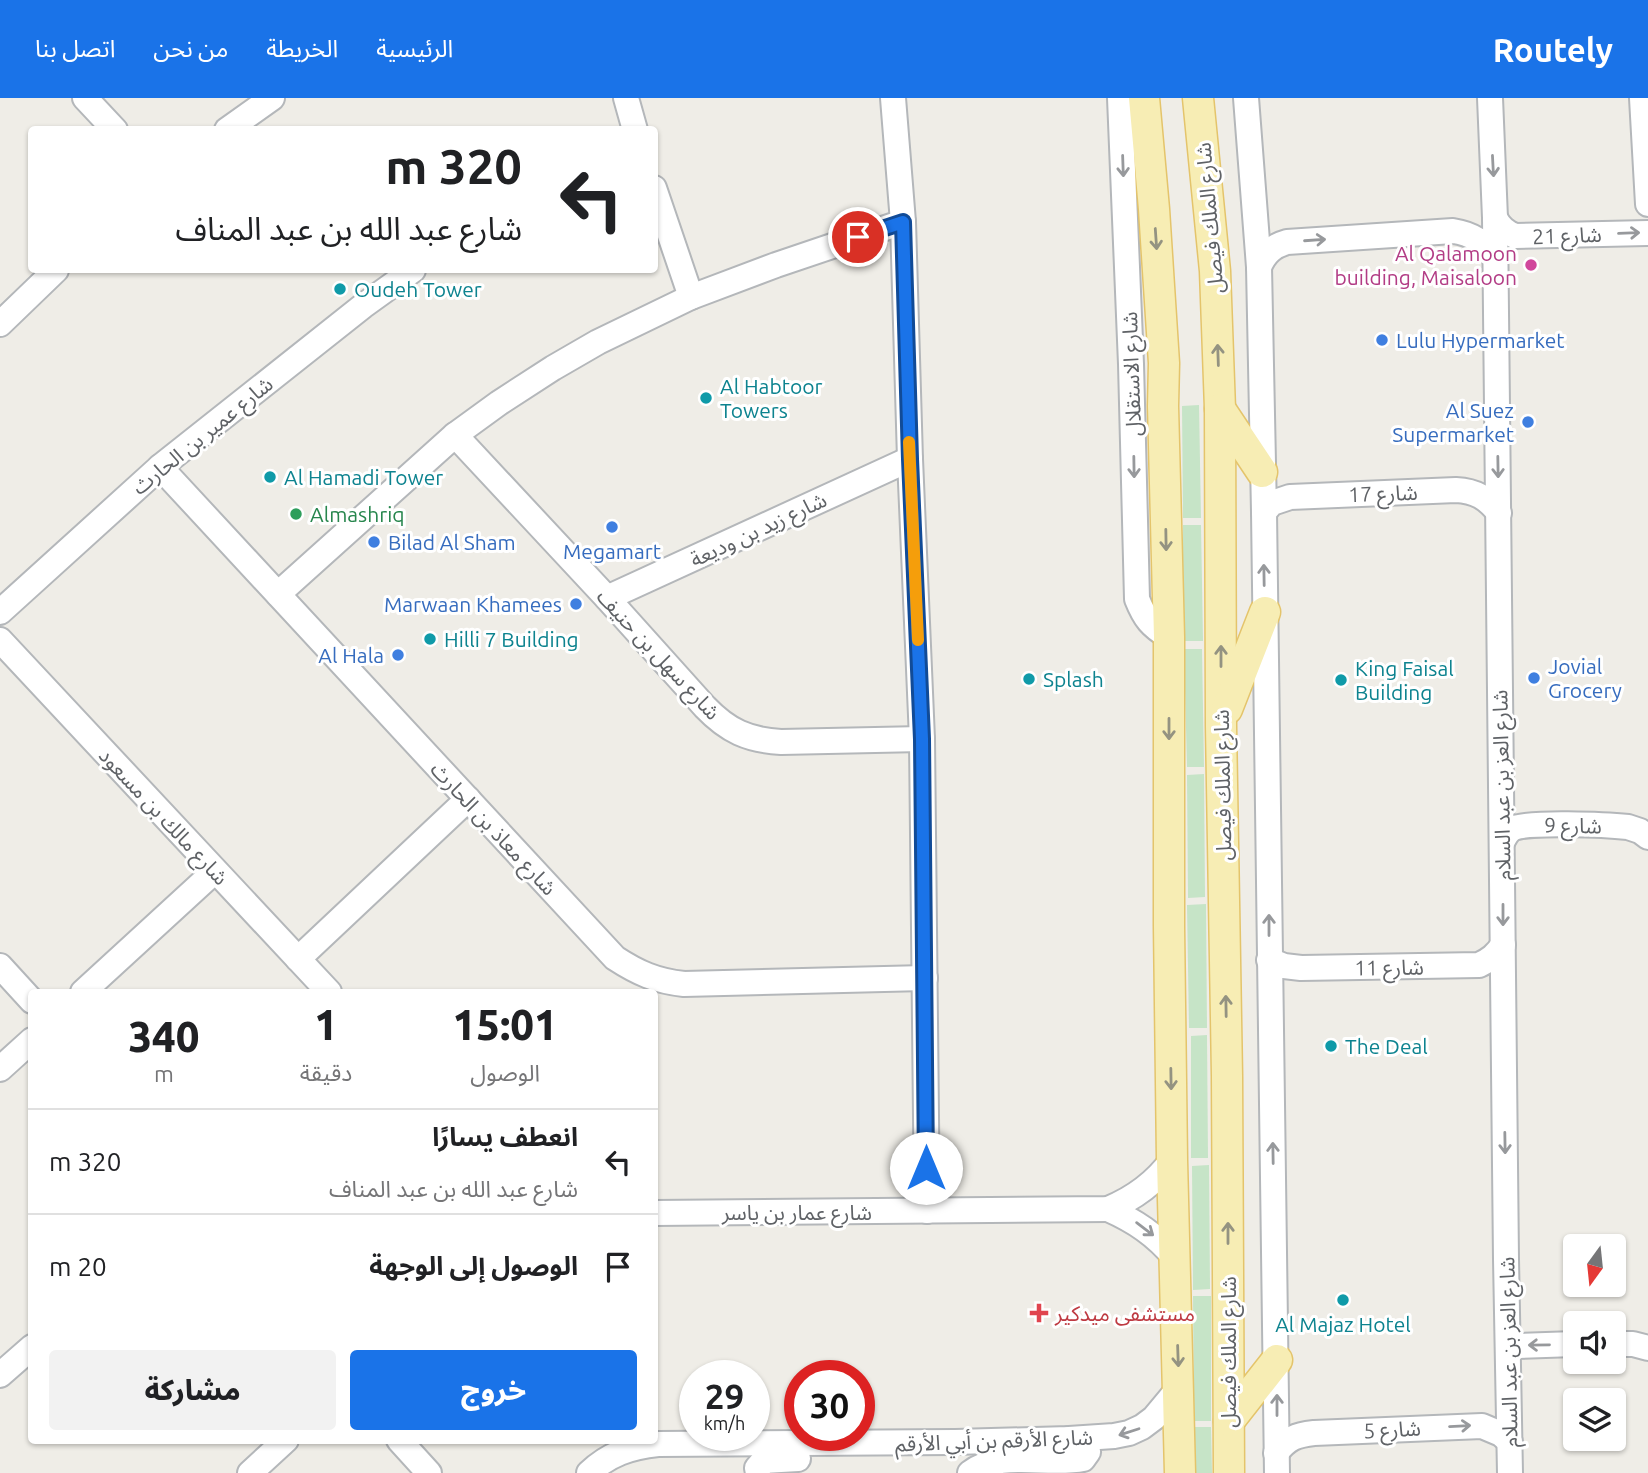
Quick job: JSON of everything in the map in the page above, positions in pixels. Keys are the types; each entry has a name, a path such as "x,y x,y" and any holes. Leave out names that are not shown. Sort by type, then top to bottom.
{"main road":[{"path":"1144,98 1164,363 1172,1160 1180,1473"},
{"name":"شارع الملك فيصل","path":"1198,98 1215,271 1220,409 1228,1473"},
{"path":"1220,409 1262,472"},
{"path":"1221,726 1265,612"},
{"path":"1229,1421 1277,1360"}],"street":[{"path":"85,98 111,126"},
{"path":"233,126 272,98"},
{"path":"626,98 631,126"},
{"path":"894,98 903,222 922,739 927,1211"},
{"name":"شارع الاستقلال","path":"1120,98 1137,599 1143,615 1154,628 1168,637"},
{"name":"شارع العز بن عبد السلام","path":"1490,98 1496,259 1510,1473"},
{"path":"1642,98 1648,204"},
{"name":"شارع الملك فيصل","path":"1247,100 1259,267 1277,1463"},
{"path":"658,200 691,297"},
{"name":"شارع 21","path":"1495,218 1499,226 1515,236 1648,233"},
{"path":"278,594 455,435 564,361 691,297 903,222"},
{"path":"1259,267 1269,250 1287,242 1453,231 1478,238 1496,259"},
{"path":"0,324 52,273"},
{"name":"شارع عمير بن الحارث","path":"0,612 160,467 363,306 409,273"},
{"name":"شارع سهل بن حنيف","path":"455,435 719,721 735,732 765,741 781,742 922,739"},
{"name":"شارع زيد بن وديعة","path":"607,598 910,459"},
{"name":"شارع معاذ بن الحارث","path":"160,467 615,958 655,979 684,984 925,978"},
{"name":"شارع 17","path":"1264,512 1272,503 1290,497 1457,490 1481,495 1499,513"},
{"name":"شارع مالك بن مسعود","path":"0,640 326,989"},
{"path":"298,959 468,799"},
{"name":"شارع 9","path":"1502,842 1513,828 1530,825 1628,827 1648,837"},
{"path":"86,989 215,871"},
{"name":"شارع 11","path":"1269,960 1300,968 1479,965 1489,961 1503,945"},
{"path":"0,966 28,997"},
{"path":"0,1069 28,1044"},
{"name":"شارع عمار بن ياسر","path":"658,1213 1108,1209 1124,1203 1144,1190 1172,1160"},
{"name":"شارع عمار بن ياسر","path":"1108,1209 1139,1224 1175,1258"},
{"path":"1626,1344 1648,1348"},
{"path":"1508,1355 1516,1346 1563,1345"},
{"path":"0,1375 28,1350"},
{"name":"شارع الأرقم بن أبي الأرقم","path":"589,1473 606,1459 639,1446 884,1443 1114,1436 1142,1427 1154,1418 1179,1388"},
{"name":"شارع 5","path":"1277,1463 1284,1443 1303,1434 1482,1426 1501,1434 1510,1442"},
{"path":"970,1473 981,1465 998,1461 1083,1459 1088,1452 1085,1445 1069,1439"},
{"path":"758,1473 757,1468 763,1461 860,1459 871,1455 884,1443"},
{"path":"250,1473 282,1444"},
{"path":"403,1444 429,1473"}],"green space":[{"path":"1199,405 1201,518 1183,518 1182,406"},
{"path":"1183,525 1201,525 1203,641 1183,641"},
{"path":"1184,649 1202,649 1204,767 1187,767"},
{"path":"1204,774 1205,897 1188,898 1187,775"},
{"path":"1206,904 1207,1028 1189,1028 1187,905"},
{"path":"1207,1035 1208,1158 1191,1158 1191,1036"},
{"path":"1209,1165 1210,1289 1193,1290 1192,1166"},
{"path":"1193,1296 1211,1296 1211,1421 1194,1421"},
{"path":"1195,1427 1211,1427 1212,1473 1195,1473"}],"slow traffic":[{"path":"909,442 918,640"}],"place":[{"name":"Al Qalamoon building, Maisaloon","path":"1531,265"},
{"name":"Oudeh Tower","path":"340,289"},
{"name":"Lulu Hypermarket","path":"1382,340"},
{"name":"Al Habtoor Towers","path":"706,398"},
{"name":"Al Suez Supermarket","path":"1528,422"},
{"name":"Al Hamadi Tower","path":"270,477"},
{"name":"Almashriq","path":"296,514"},
{"name":"Megamart","path":"612,527"},
{"name":"Bilad Al Sham","path":"374,542"},
{"name":"Marwaan Khamees","path":"576,604"},
{"name":"Hilli 7 Building","path":"430,639"},
{"name":"Al Hala","path":"398,655"},
{"name":"Jovial Grocery","path":"1534,678"},
{"name":"Splash","path":"1029,679"},
{"name":"King Faisal Building","path":"1341,680"},
{"name":"The Deal","path":"1331,1046"},
{"name":"Al Majaz Hotel","path":"1343,1300"},
{"name":"مستشفى ميدكير","path":"1039,1313"}],"route":[{"path":"858,237 903,222 922,739 926,1168"}]}
